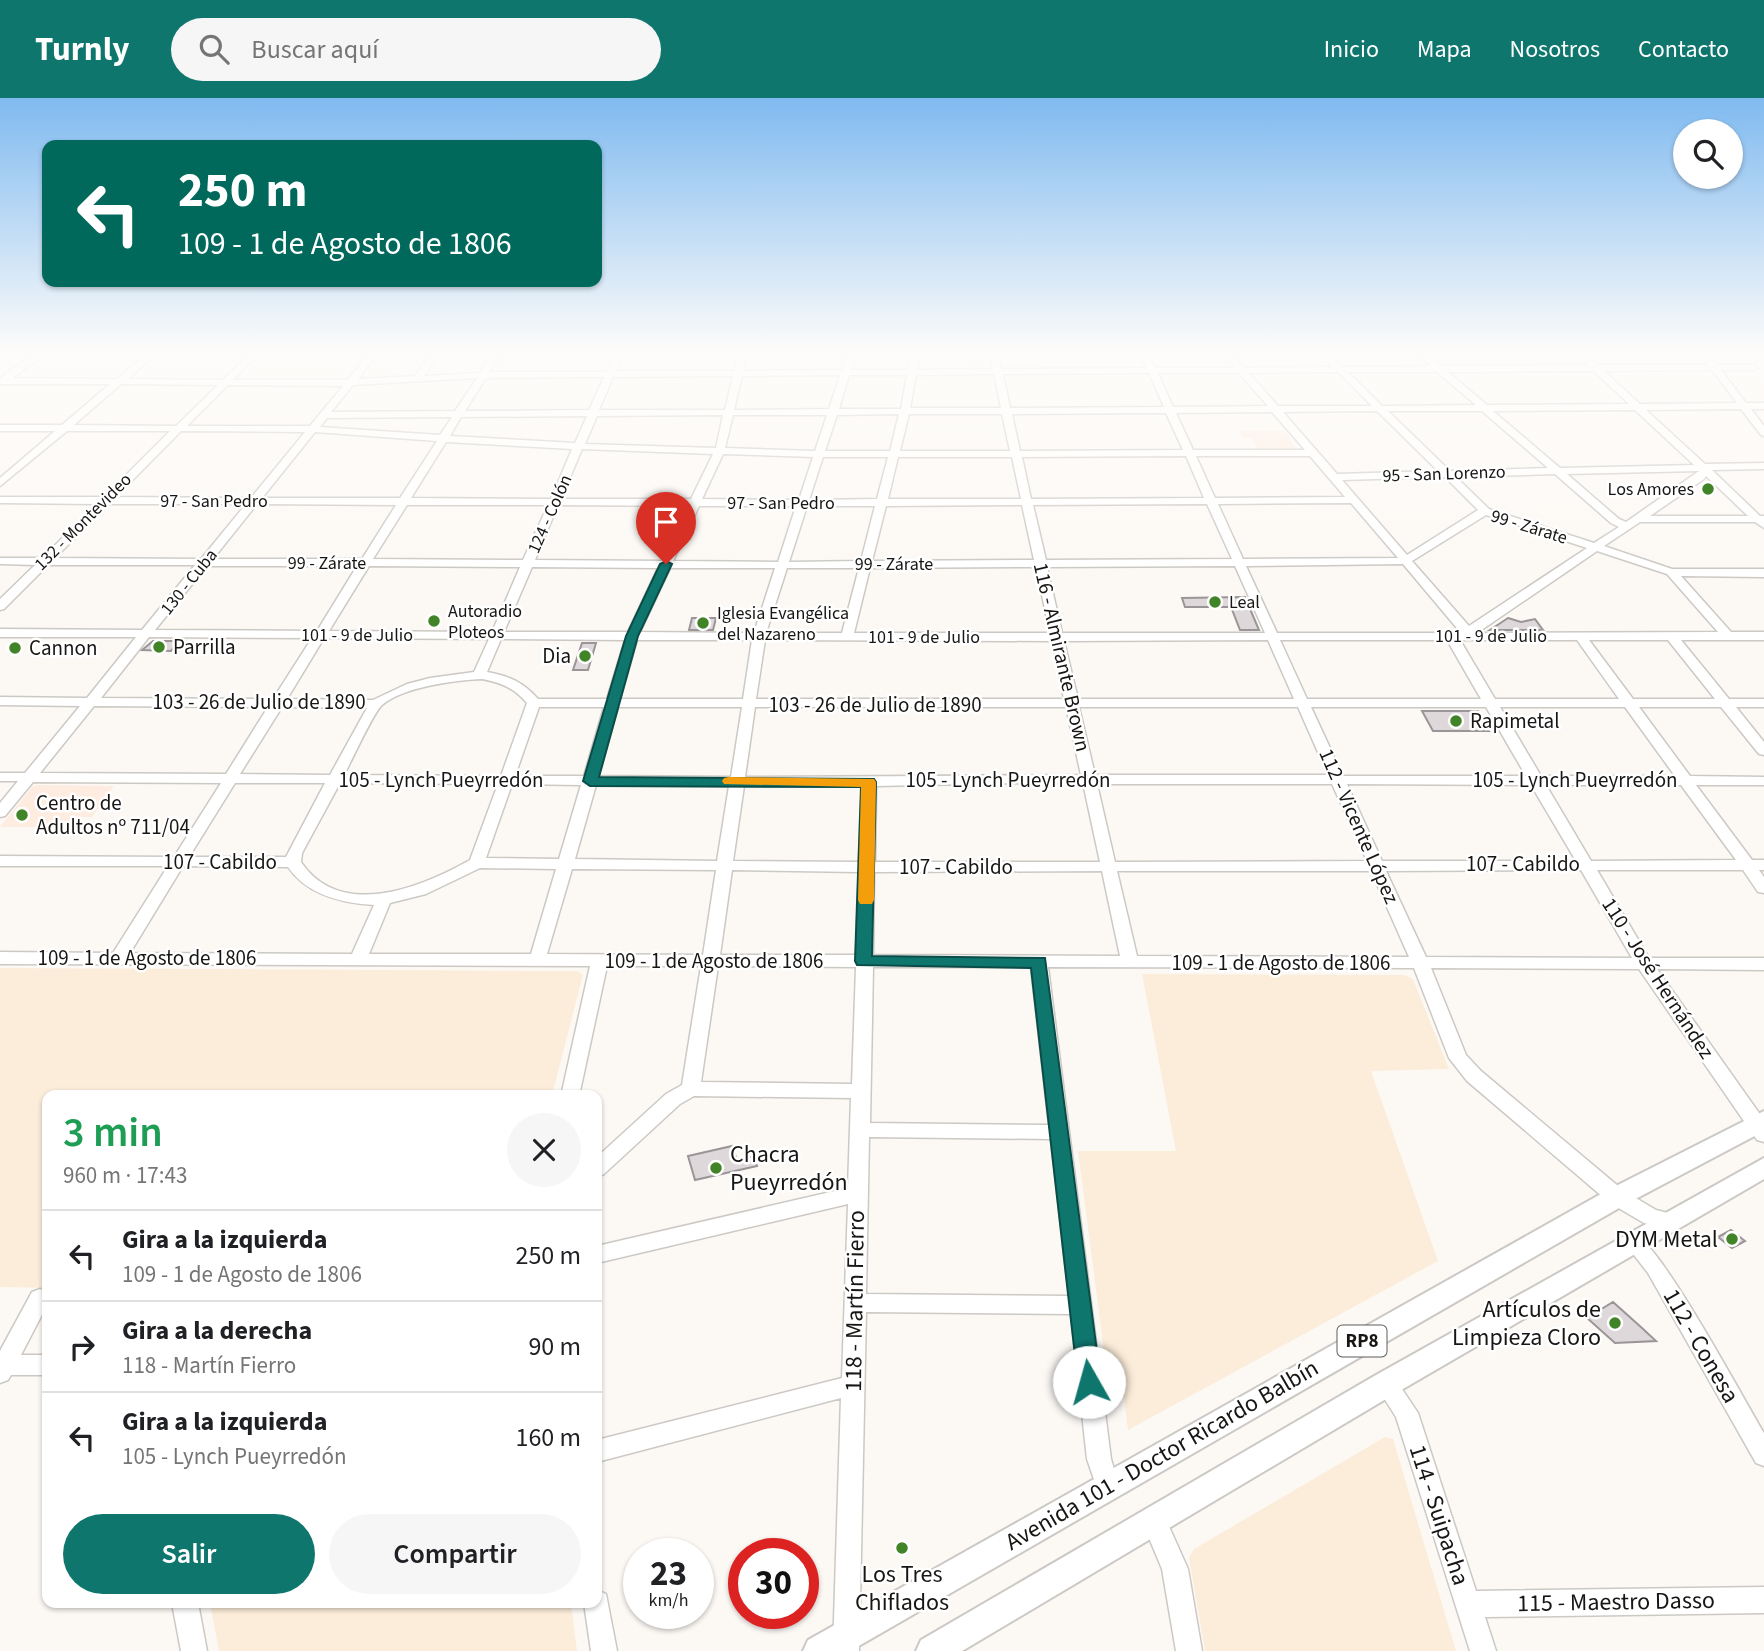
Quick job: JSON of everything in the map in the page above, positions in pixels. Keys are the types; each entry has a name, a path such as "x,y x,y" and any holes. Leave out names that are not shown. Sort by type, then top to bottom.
{"main road":[{"name":"Avenida 101 - Doctor Ricardo Balbín","path":"820,1651 846,1643 1107,1486 1617,1197 1761,1126"},
{"name":"RP8","path":"932,1651 1386,1384 1764,1167"}],"street":[{"path":"0,482 69,423"},
{"name":"132 - Montevideo","path":"0,606 183,423"},
{"name":"130 - Cuba","path":"0,813 318,423"},
{"path":"118,958 453,423"},
{"name":"124 - Colón","path":"479,676 590,423"},
{"path":"537,961 632,636 720,450 726,423"},
{"path":"691,1089 751,705 759,636 829,423"},
{"path":"846,637 902,423"},
{"name":"116 - Almirante Brown","path":"1010,423 1130,963"},
{"name":"112 - Vicente López","path":"1175,423 1421,964 1458,1058 1617,1197 1651,1217 1669,1221"},
{"path":"1287,423 1470,634 1700,477 1704,468"},
{"path":"1394,423 1485,511"},
{"path":"1503,423 1615,521 1627,526"},
{"path":"1655,423 1762,521"},
{"path":"0,428 313,429 580,446 819,454 1312,453"},
{"name":"95 - San Lorenzo","path":"1334,477 1764,466"},
{"name":"97 - San Pedro","path":"0,500 803,503 1353,500"},
{"name":"99 - Zárate","path":"0,561 783,565 1406,560 1485,511 1671,572 1764,573"},
{"path":"1639,519 1762,521"},
{"path":"1671,572 1728,636"},
{"name":"101 - 9 de Julio","path":"0,633 846,637 1470,634 1764,636"},
{"name":"110 - José Hernández","path":"1451,636 1645,965 1761,1126"},
{"path":"1580,636 1688,780 1756,865 1764,888"},
{"path":"1671,636 1764,751"},
{"name":"103 - 26 de Julio de 1890","path":"0,701 376,704 419,683 479,676 516,686 528,695 534,704 1764,703"},
{"path":"293,862 294,853 332,780 376,704"},
{"path":"477,863 534,704"},
{"name":"105 - Lynch Pueyrredón","path":"0,778 869,782 985,779 1764,781"},
{"name":"118 - Martín Fierro","path":"846,1643 869,782"},
{"name":"107 - Cabildo","path":"0,861 293,862 305,878 326,890 355,897 384,899 437,883 477,863 868,867 1586,863 1756,865"},
{"path":"359,959 384,899"},
{"name":"109 - 1 de Agosto de 1806","path":"0,958 1764,964"},
{"path":"571,1090 600,961"},
{"path":"1039,962 1099,1459 1107,1486"},
{"path":"602,1164 673,1099 691,1089 860,1091"},
{"path":"860,1130 1060,1132"},
{"path":"602,1254 857,1195"},
{"name":"112 - Conesa","path":"1633,1241 1655,1267 1764,1455"},
{"path":"1,1368 40,1298"},
{"path":"855,1303 1080,1305"},
{"path":"1,1368 42,1365"},
{"name":"114 - Suipacha","path":"1386,1384 1406,1413 1483,1651"},
{"path":"602,1450 852,1385"},
{"path":"1154,1521 1175,1570 1189,1651"},
{"name":"115 - Maestro Dasso","path":"1469,1604 1764,1600"},
{"path":"186,1608 194,1651"},
{"path":"598,1608 604,1651"}],"shaded area":[{"path":"1239,431 1285,431 1296,449 1258,450 1251,438 1243,438"},
{"path":"114,786 92,817 75,817 68,827 0,827 32,787"},
{"path":"0,968 578,971 583,975 553,1090 42,1090 42,1288 0,1287"},
{"path":"1142,974 1405,975 1413,979 1449,1069 1371,1071 1438,1261 1128,1430 1119,1359 1105,1359 1078,1151 1176,1151"},
{"path":"1385,1437 1393,1439 1456,1651 1205,1651 1189,1558 1194,1549"},
{"path":"211,1608 572,1608 577,1651 219,1651"}],"building":[{"path":"1245,597 1259,630 1240,630 1231,607 1185,607 1182,598"},
{"name":"Iglesia Evangélica del Nazareno","path":"692,618 716,618 713,630 689,630"},
{"path":"1508,618 1521,622 1535,619 1543,630 1490,630"},
{"name":"Parrilla","path":"153,641 178,641 171,651 142,650"},
{"name":"Dia","path":"582,643 596,643 588,670 573,670"},
{"name":"Rapimetal","path":"1422,711 1478,711 1489,731 1433,731"},
{"path":"732,1146 737,1160 754,1156 757,1166 695,1180 688,1156"},
{"name":"DYM Metal","path":"1731,1230 1745,1241 1732,1248 1718,1237"},
{"name":"Artículos de Limpieza Cloro","path":"1613,1302 1656,1341 1615,1343 1587,1318"}],"slow traffic":[{"path":"729,781 869,782 866,900"}],"place":[{"name":"Los Amores","path":"1708,489"},
{"name":"Leal","path":"1215,602"},
{"name":"Autoradio Ploteos","path":"434,621"},
{"name":"Iglesia Evangélica del Nazareno","path":"703,623"},
{"name":"Parrilla","path":"159,647"},
{"name":"Cannon","path":"15,648"},
{"name":"Dia","path":"585,656"},
{"name":"Rapimetal","path":"1456,721"},
{"name":"Centro de Adultos nº 711/04","path":"22,815"},
{"name":"Chacra Pueyrredón","path":"716,1168"},
{"name":"DYM Metal","path":"1732,1239"},
{"name":"Artículos de Limpieza Cloro","path":"1615,1323"},
{"name":"Los Tres Chiflados","path":"902,1548"}],"route":[{"path":"666,564 632,636 590,781 869,782 863,961 1039,962 1089,1382"}]}
